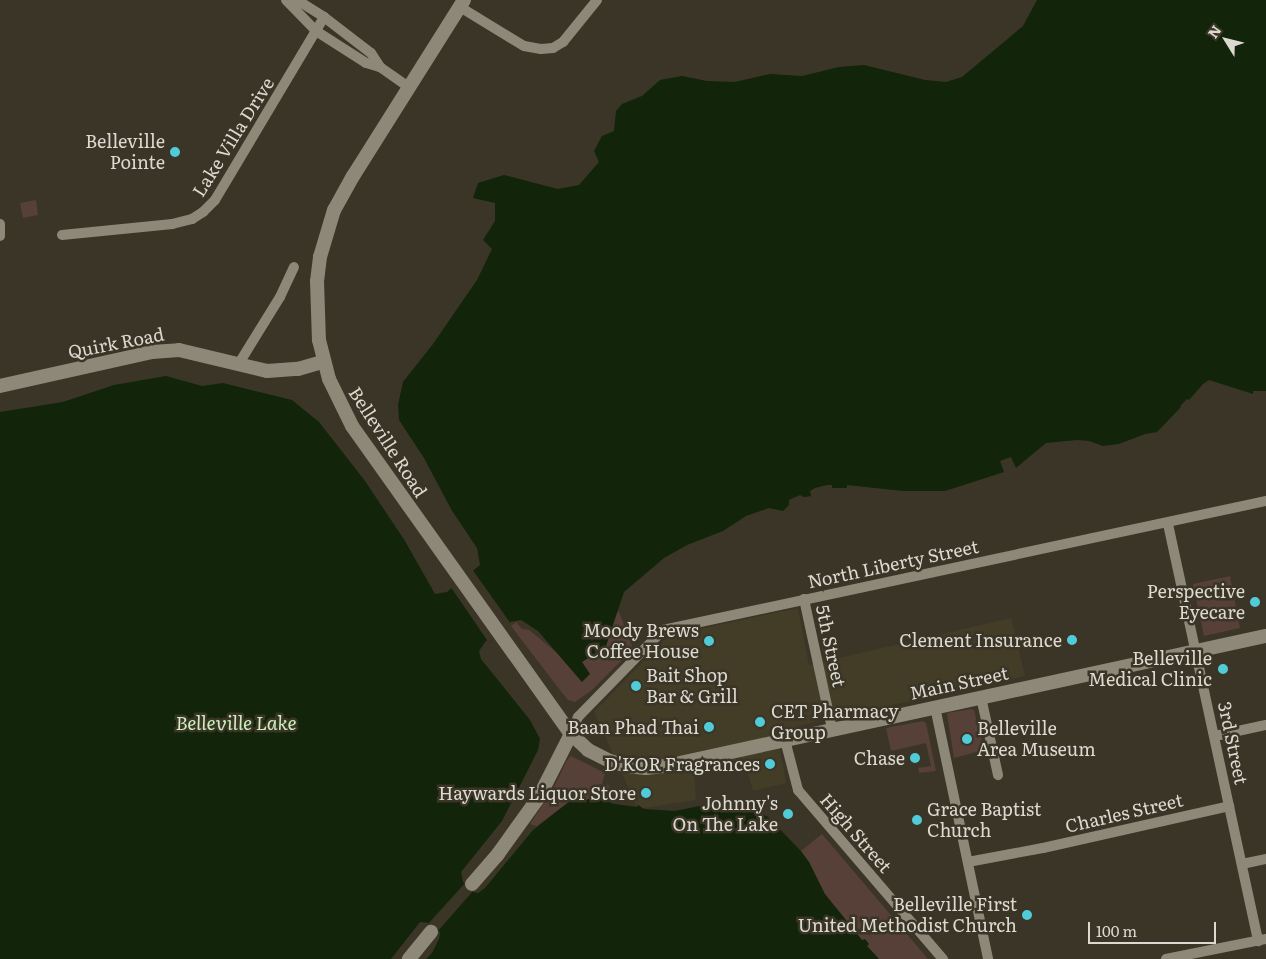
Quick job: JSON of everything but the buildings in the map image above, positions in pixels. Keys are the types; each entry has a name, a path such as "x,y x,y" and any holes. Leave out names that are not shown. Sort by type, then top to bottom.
{"main road":[{"name":"Belleville Road","path":"462,4 343,193 326,233 320,260 316,301 316,320 323,362 336,397 352,426 459,580 571,734 588,750 603,758"},
{"name":"Quirk Road","path":"0,386 152,352 179,350 267,371 283,371 323,362"},
{"name":"Main Street","path":"603,758 626,766 656,768 1266,636"},
{"path":"472,884 498,854 538,797 571,734"},
{"path":"409,959 431,932"}],"street":[{"path":"286,0 316,31 366,63 380,67 409,87"},
{"path":"296,0 324,17 370,53 380,67"},
{"path":"462,4 524,46 541,50 553,48 564,42 597,0"},
{"name":"Lake Villa Drive","path":"62,235 172,224 192,219 204,212 216,197 324,17"},
{"path":"0,224 0,236"},
{"path":"238,365 280,297 294,268"},
{"name":"North Liberty Street","path":"571,734 578,717 663,630 1168,524 1266,501"},
{"name":"3rd Street","path":"1168,524 1242,864 1262,940"},
{"name":"5th Street","path":"804,599 832,729"},
{"path":"981,697 998,775"},
{"path":"935,707 988,959"},
{"path":"1215,736 1266,725"},
{"name":"High Street","path":"785,740 798,790 943,959"},
{"name":"Charles Street","path":"968,862 1043,848 1229,806"},
{"path":"1242,864 1266,860"},
{"path":"1166,959 1262,940"}],"shaded area":[{"path":"36,200 38,215 23,218 20,203"},
{"path":"1230,576 1240,628 1204,636 1193,584"},
{"path":"617,607 633,649 592,690 575,702 568,700 511,626 516,622 522,629 529,630 557,653 582,682 582,662 606,646"},
{"path":"798,608 809,665 1011,618 1025,676 823,720 777,732 786,783 753,791 744,760 694,770 696,800 638,809 594,712 668,636"},
{"path":"974,710 984,750 954,758 947,713"},
{"path":"923,721 926,723 936,771 919,773 918,768 931,766 926,743 891,751 886,728"},
{"path":"571,756 605,773 602,784 609,785 609,797 593,796 586,800 570,801 537,826 530,824 552,791 567,760"},
{"path":"822,834 928,959 879,959 867,946 869,944 863,941 824,894 809,862 801,851"}],"water":[{"name":"Belleville Lake","path":"1037,0 1266,0 1266,391 1253,391 1253,394 1209,380 1189,400 1187,399 1180,406 1157,432 1145,434 1119,444 1103,446 1089,441 1077,440 1046,443 1016,468 1011,457 1000,461 1004,472 945,491 903,491 847,485 847,488 832,488 832,485 827,485 810,491 811,496 804,497 800,495 789,500 789,505 783,511 769,508 746,516 723,531 687,545 664,558 624,592 606,646 582,662 590,674 582,682 538,631 521,620 509,622 485,642 479,651 481,659 530,720 540,739 538,750 502,821 461,872 463,882 473,892 478,893 485,888 533,830 570,801 587,800 593,796 609,797 608,802 614,804 637,807 638,805 644,809 675,811 699,806 731,805 738,812 742,806 746,805 750,811 759,812 768,817 800,850 809,862 825,894 862,940 865,939 869,944 867,946 879,959 426,959 432,953 439,939 440,932 429,923 420,922 391,959 0,959 0,412 63,402 114,385 166,376 202,386 223,383 292,400 319,422 365,481 405,541 435,594 447,592 480,565 477,548 451,509 424,458 399,420 398,405 403,382 433,344 477,280 492,249 483,240 495,221 495,203 473,198 478,183 504,175 558,189 579,185 599,162 594,151 602,136 614,131 616,111 622,104 642,96 660,80 682,76 707,81 735,82 770,74 802,76 839,67 864,65 925,80 946,82 962,77 1023,26"}],"pier":[{"path":"472,569 511,624 489,643 450,586"},
{"path":"466,882 474,890 437,932 427,925"}],"place":[{"name":"Belleville Pointe","path":"175,152"},
{"name":"Perspective Eyecare","path":"1255,602"},
{"name":"Clement Insurance","path":"1072,640"},
{"name":"Moody Brews Coffee House","path":"709,641"},
{"name":"Belleville Medical Clinic","path":"1223,669"},
{"name":"Bait Shop Bar & Grill","path":"636,686"},
{"name":"CET Pharmacy Group","path":"760,722"},
{"name":"Baan Phad Thai","path":"709,727"},
{"name":"Belleville Area Museum","path":"967,739"},
{"name":"Chase","path":"915,758"},
{"name":"D'KOR Fragrances","path":"770,764"},
{"name":"Haywards Liquor Store","path":"646,793"},
{"name":"Johnny's On The Lake","path":"788,814"},
{"name":"Grace Baptist Church","path":"917,820"},
{"name":"Belleville First United Methodist Church","path":"1027,915"}]}
